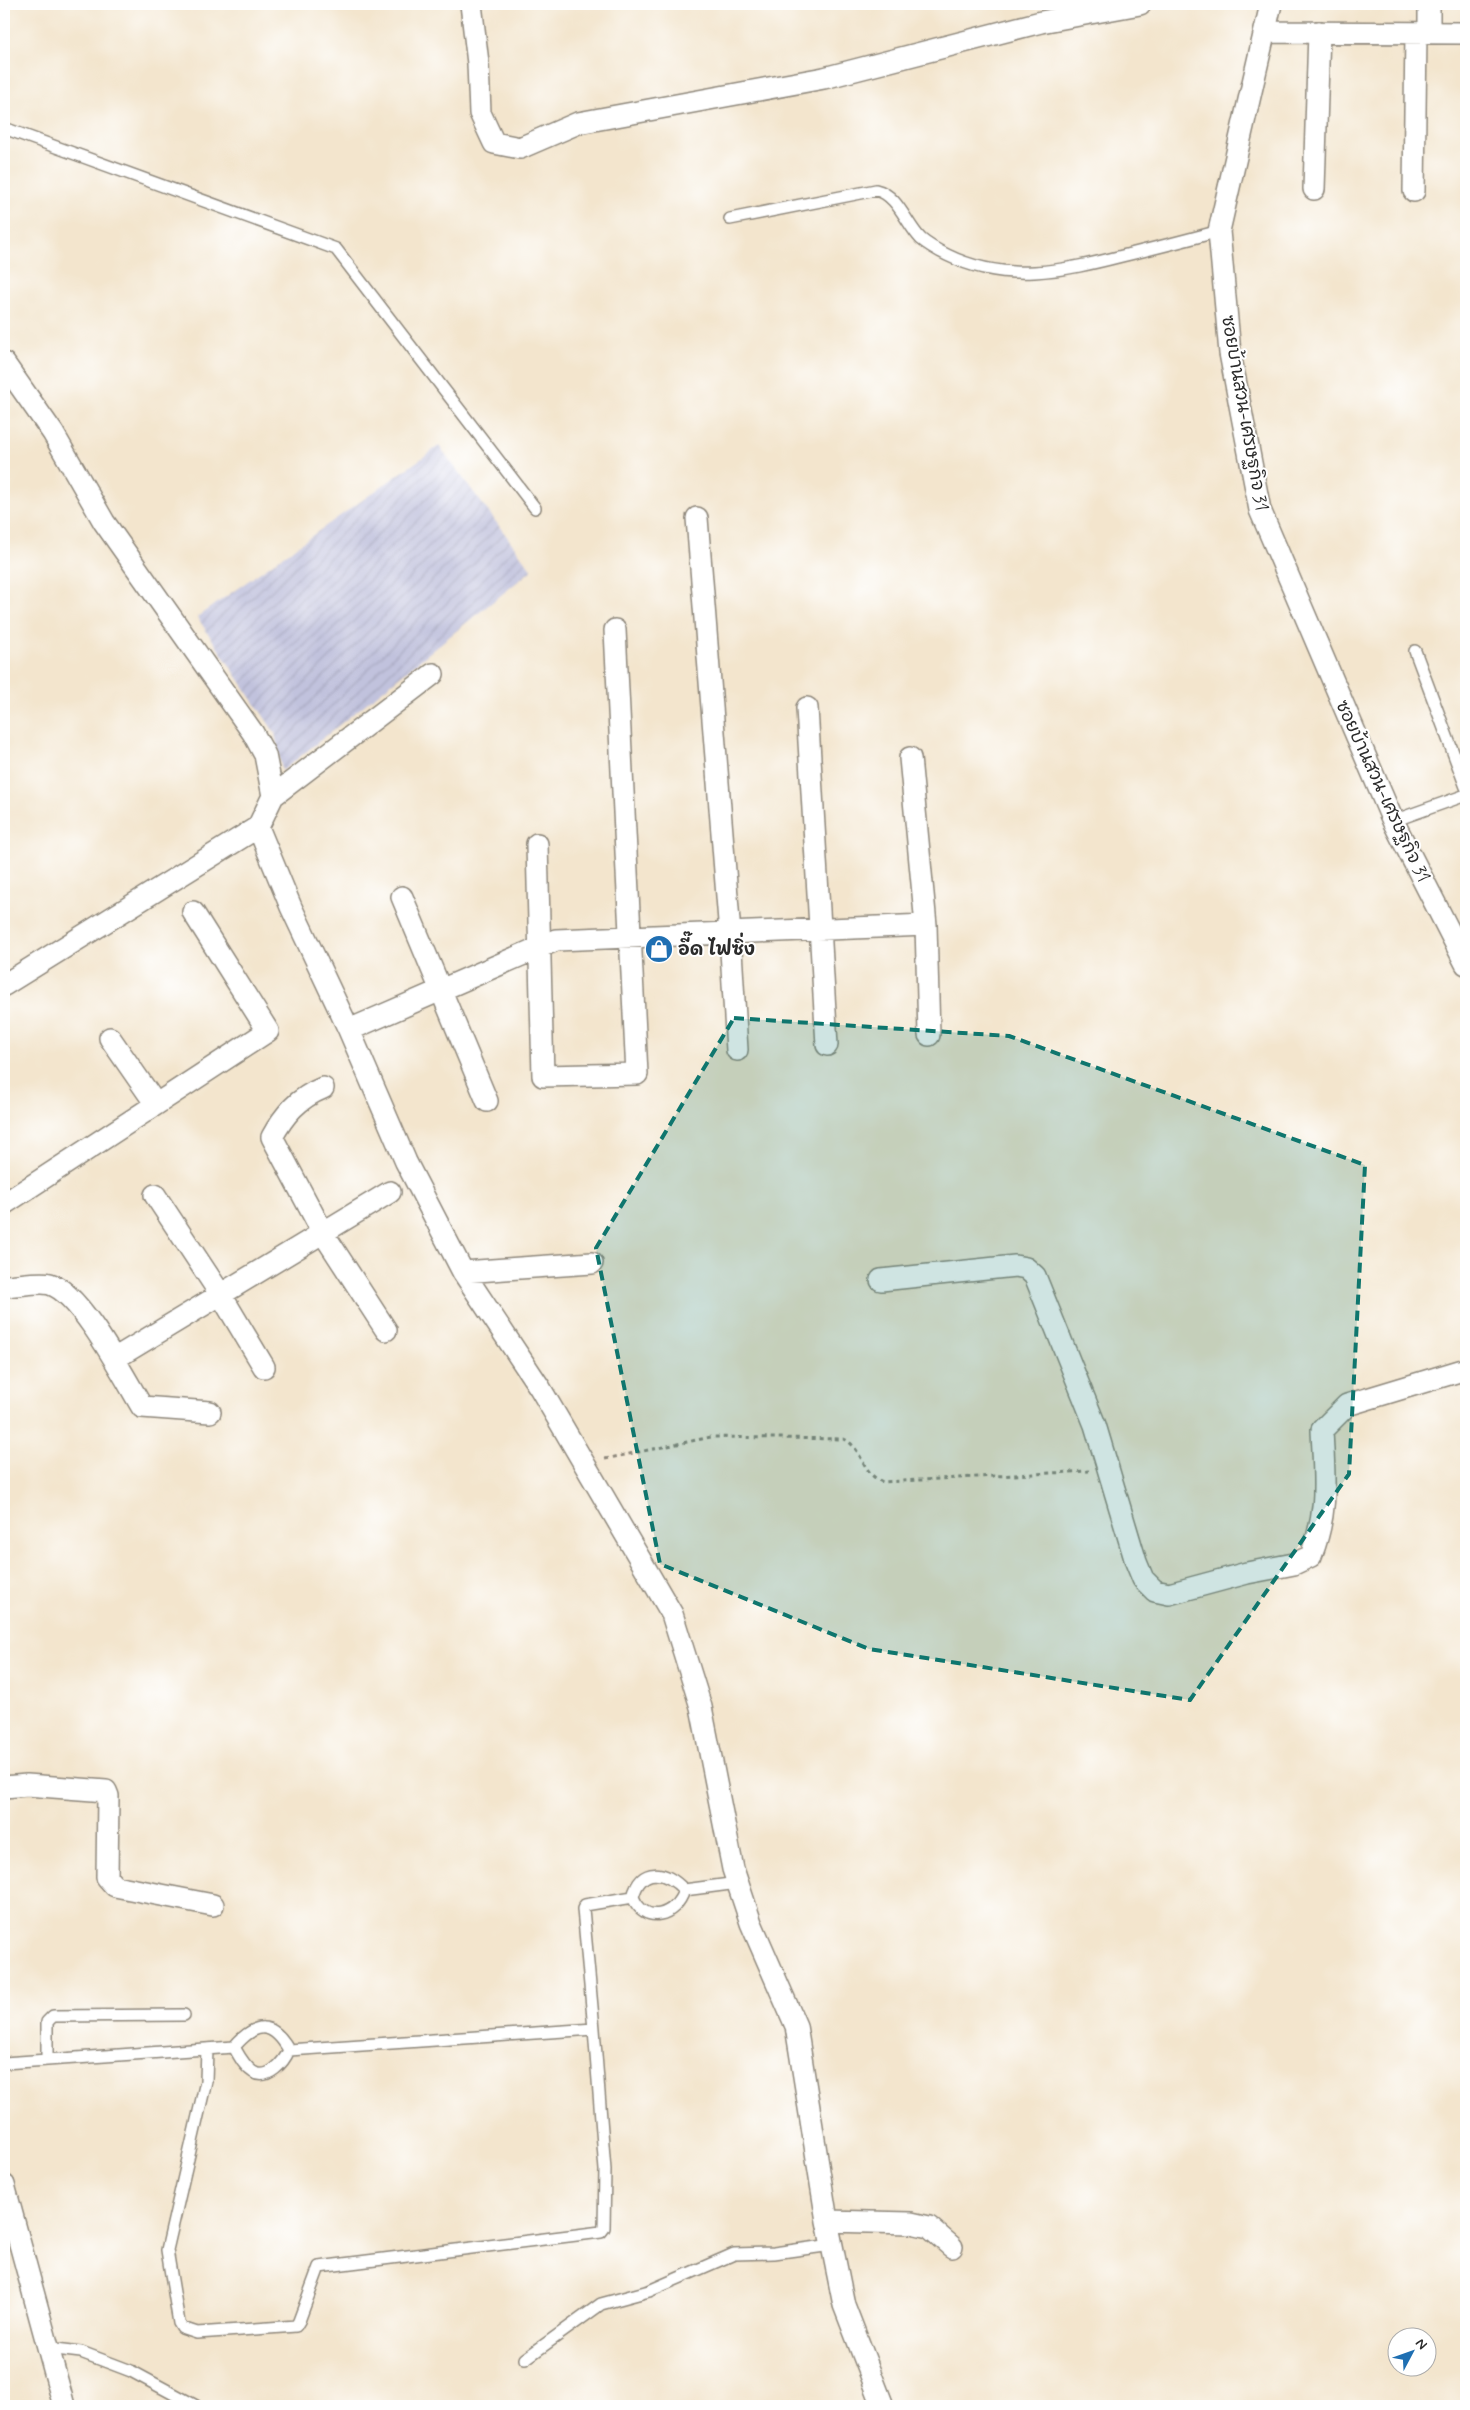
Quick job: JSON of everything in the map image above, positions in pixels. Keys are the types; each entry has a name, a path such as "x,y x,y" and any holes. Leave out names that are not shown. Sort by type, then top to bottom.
{"street":[{"path":"471,4 478,63 480,113 494,143 520,148 578,123 824,78 1041,22 1140,4"},
{"name":"ซอยบ้านสวน-เศรษฐกิจ 31","path":"1271,4 1219,232 1230,353 1260,510 1393,821 1466,964"},
{"path":"1414,191 1422,33 1429,4"},
{"path":"1265,32 1466,33"},
{"path":"1314,189 1319,32"},
{"path":"4,363 53,433 104,522 253,733 265,755 273,796"},
{"path":"697,518 730,934 737,1050"},
{"path":"537,844 543,1076 637,1074 632,938 615,630"},
{"path":"4,985 258,828 273,796 433,674"},
{"path":"807,708 827,1045"},
{"path":"910,758 926,925 929,1035"},
{"path":"258,828 291,907 349,1030 406,1162 463,1272 540,1388 672,1614 701,1707 738,1883 751,1923 796,2026 827,2221 844,2305 883,2406"},
{"path":"402,897 487,1101"},
{"path":"4,1204 268,1031 193,912"},
{"path":"349,1030 556,940 926,925"},
{"path":"110,1038 156,1104"},
{"path":"323,1088 312,1092 284,1116 272,1138 323,1233 386,1330"},
{"path":"114,1360 390,1192"},
{"path":"155,1195 221,1295 264,1366"},
{"path":"463,1272 592,1263"},
{"path":"881,1280 1015,1266 1026,1268 1035,1276 1095,1425 1136,1562 1143,1579 1155,1591 1169,1594 1247,1573 1294,1564 1311,1556 1320,1534 1325,1504 1322,1430 1347,1405 1466,1369"},
{"path":"4,1286 50,1284 67,1295 85,1316 142,1407 210,1412"},
{"path":"4,1787 27,1785 106,1791 108,1796 106,1877 110,1882 114,1886 212,1905"},
{"path":"4,2185 64,2406"},
{"path":"827,2221 920,2225 929,2227 952,2247"}],"lane":[{"path":"4,128 336,249 536,508"},
{"path":"730,219 876,190 886,192 922,240 947,256 1006,272 1038,274 1065,270 1219,232"},
{"path":"1415,651 1466,787"},
{"path":"1393,821 1466,795"},
{"path":"660,1874 676,1881 684,1890 681,1901 674,1910 666,1914 644,1911 637,1906 633,1897 639,1882 648,1876 660,1874"},
{"path":"684,1890 738,1883"},
{"path":"207,2049 206,2081 167,2250 179,2322 182,2328 197,2333 296,2326 319,2267 601,2232 604,2228 605,2191 594,2029 583,1908 588,1903 633,1897"},
{"path":"47,2060 47,2022 53,2016 184,2015"},
{"path":"4,2062 234,2047 245,2033 257,2028 267,2028 278,2033 289,2050"},
{"path":"289,2050 594,2029"},
{"path":"234,2047 242,2062 254,2073 262,2074 284,2063 289,2050"},
{"path":"525,2359 601,2304 649,2291 734,2254 774,2253 832,2245"},
{"path":"47,2348 81,2352 131,2371 196,2406"}],"path":[{"path":"585,1463 711,1436 844,1439 854,1445 871,1475 883,1482 1108,1469"}],"highlighted area":[{"path":"734,1018 1009,1036 1365,1165 1349,1474 1190,1700 869,1649 660,1564 596,1248"}],"shaded area":[{"path":"439,446 532,570 282,771 275,733 197,617"}],"place":[{"name":"อี๊ด ไฟซิ่ง","path":"659,949"}]}
